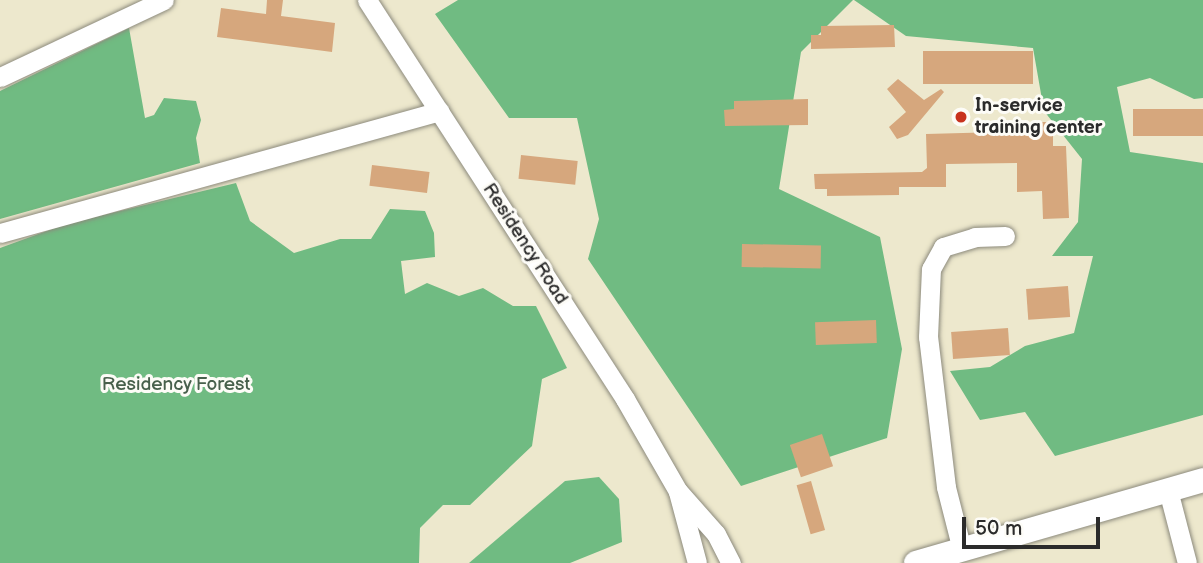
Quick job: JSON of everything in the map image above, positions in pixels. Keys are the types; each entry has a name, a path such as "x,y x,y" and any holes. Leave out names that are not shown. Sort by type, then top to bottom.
{"main road":[{"path":"916,563 1203,480"}],"lane":[{"path":"0,77 164,0"},
{"name":"Residency Road","path":"367,0 625,399 678,491 716,534 731,563"},
{"path":"0,233 439,111"},
{"path":"962,550 946,487 928,337 931,269 943,247 975,237 1005,236"},
{"path":"1168,490 1187,563"},
{"name":"Residency Road","path":"678,491 697,563"}],"green space":[{"path":"458,0 853,0 801,52 779,189 880,237 902,349 887,438 741,486 588,259 599,219 577,118 509,118 435,14"},
{"path":"854,0 1203,0 1203,98 1194,99 1150,78 1117,87 1130,152 1203,163 1203,415 1055,456 1025,412 980,420 950,371 990,367 1025,346 1074,333 1093,256 1052,256 1078,222 1082,159 1044,111 1033,48 906,36"},
{"path":"129,28 145,118 154,115 164,98 196,101 201,120 196,138 200,163 0,219 0,91"},
{"name":"Residency Forest","path":"236,183 250,221 294,253 340,239 371,239 390,209 425,211 434,233 435,257 401,261 405,294 427,283 459,296 483,288 513,306 536,306 567,368 542,379 532,446 470,505 443,505 420,528 419,563 0,563 0,248 66,224"},
{"path":"599,477 619,499 622,542 570,563 469,563 565,481"}],"building":[{"path":"267,0 283,0 281,16 335,23 332,52 217,37 221,8 266,14"},
{"path":"894,25 895,47 811,49 811,35 821,35 821,26"},
{"path":"923,51 1033,51 1033,84 923,84"},
{"path":"898,79 924,100 941,89 944,92 908,135 897,139 889,127 906,112 887,89"},
{"path":"808,99 808,125 725,126 724,110 734,109 734,101"},
{"path":"1133,109 1203,109 1203,136 1133,136"},
{"path":"1035,122 1053,122 1053,146 1066,146 1069,218 1043,219 1042,191 1017,192 1017,163 946,164 946,187 899,187 899,195 827,196 827,189 815,189 814,174 922,172 927,168 926,134 1035,131"},
{"path":"521,155 578,161 575,185 518,179"},
{"path":"372,165 430,172 427,193 369,186"},
{"path":"742,244 821,245 821,268 742,267"},
{"path":"1068,286 1070,317 1028,320 1026,289"},
{"path":"876,320 877,343 816,345 815,322"},
{"path":"1008,328 1010,355 953,359 951,332"},
{"path":"822,434 833,466 801,477 790,445"},
{"path":"811,481 825,530 811,534 797,485"}],"place":[{"name":"In-service training center","path":"961,117"}]}
